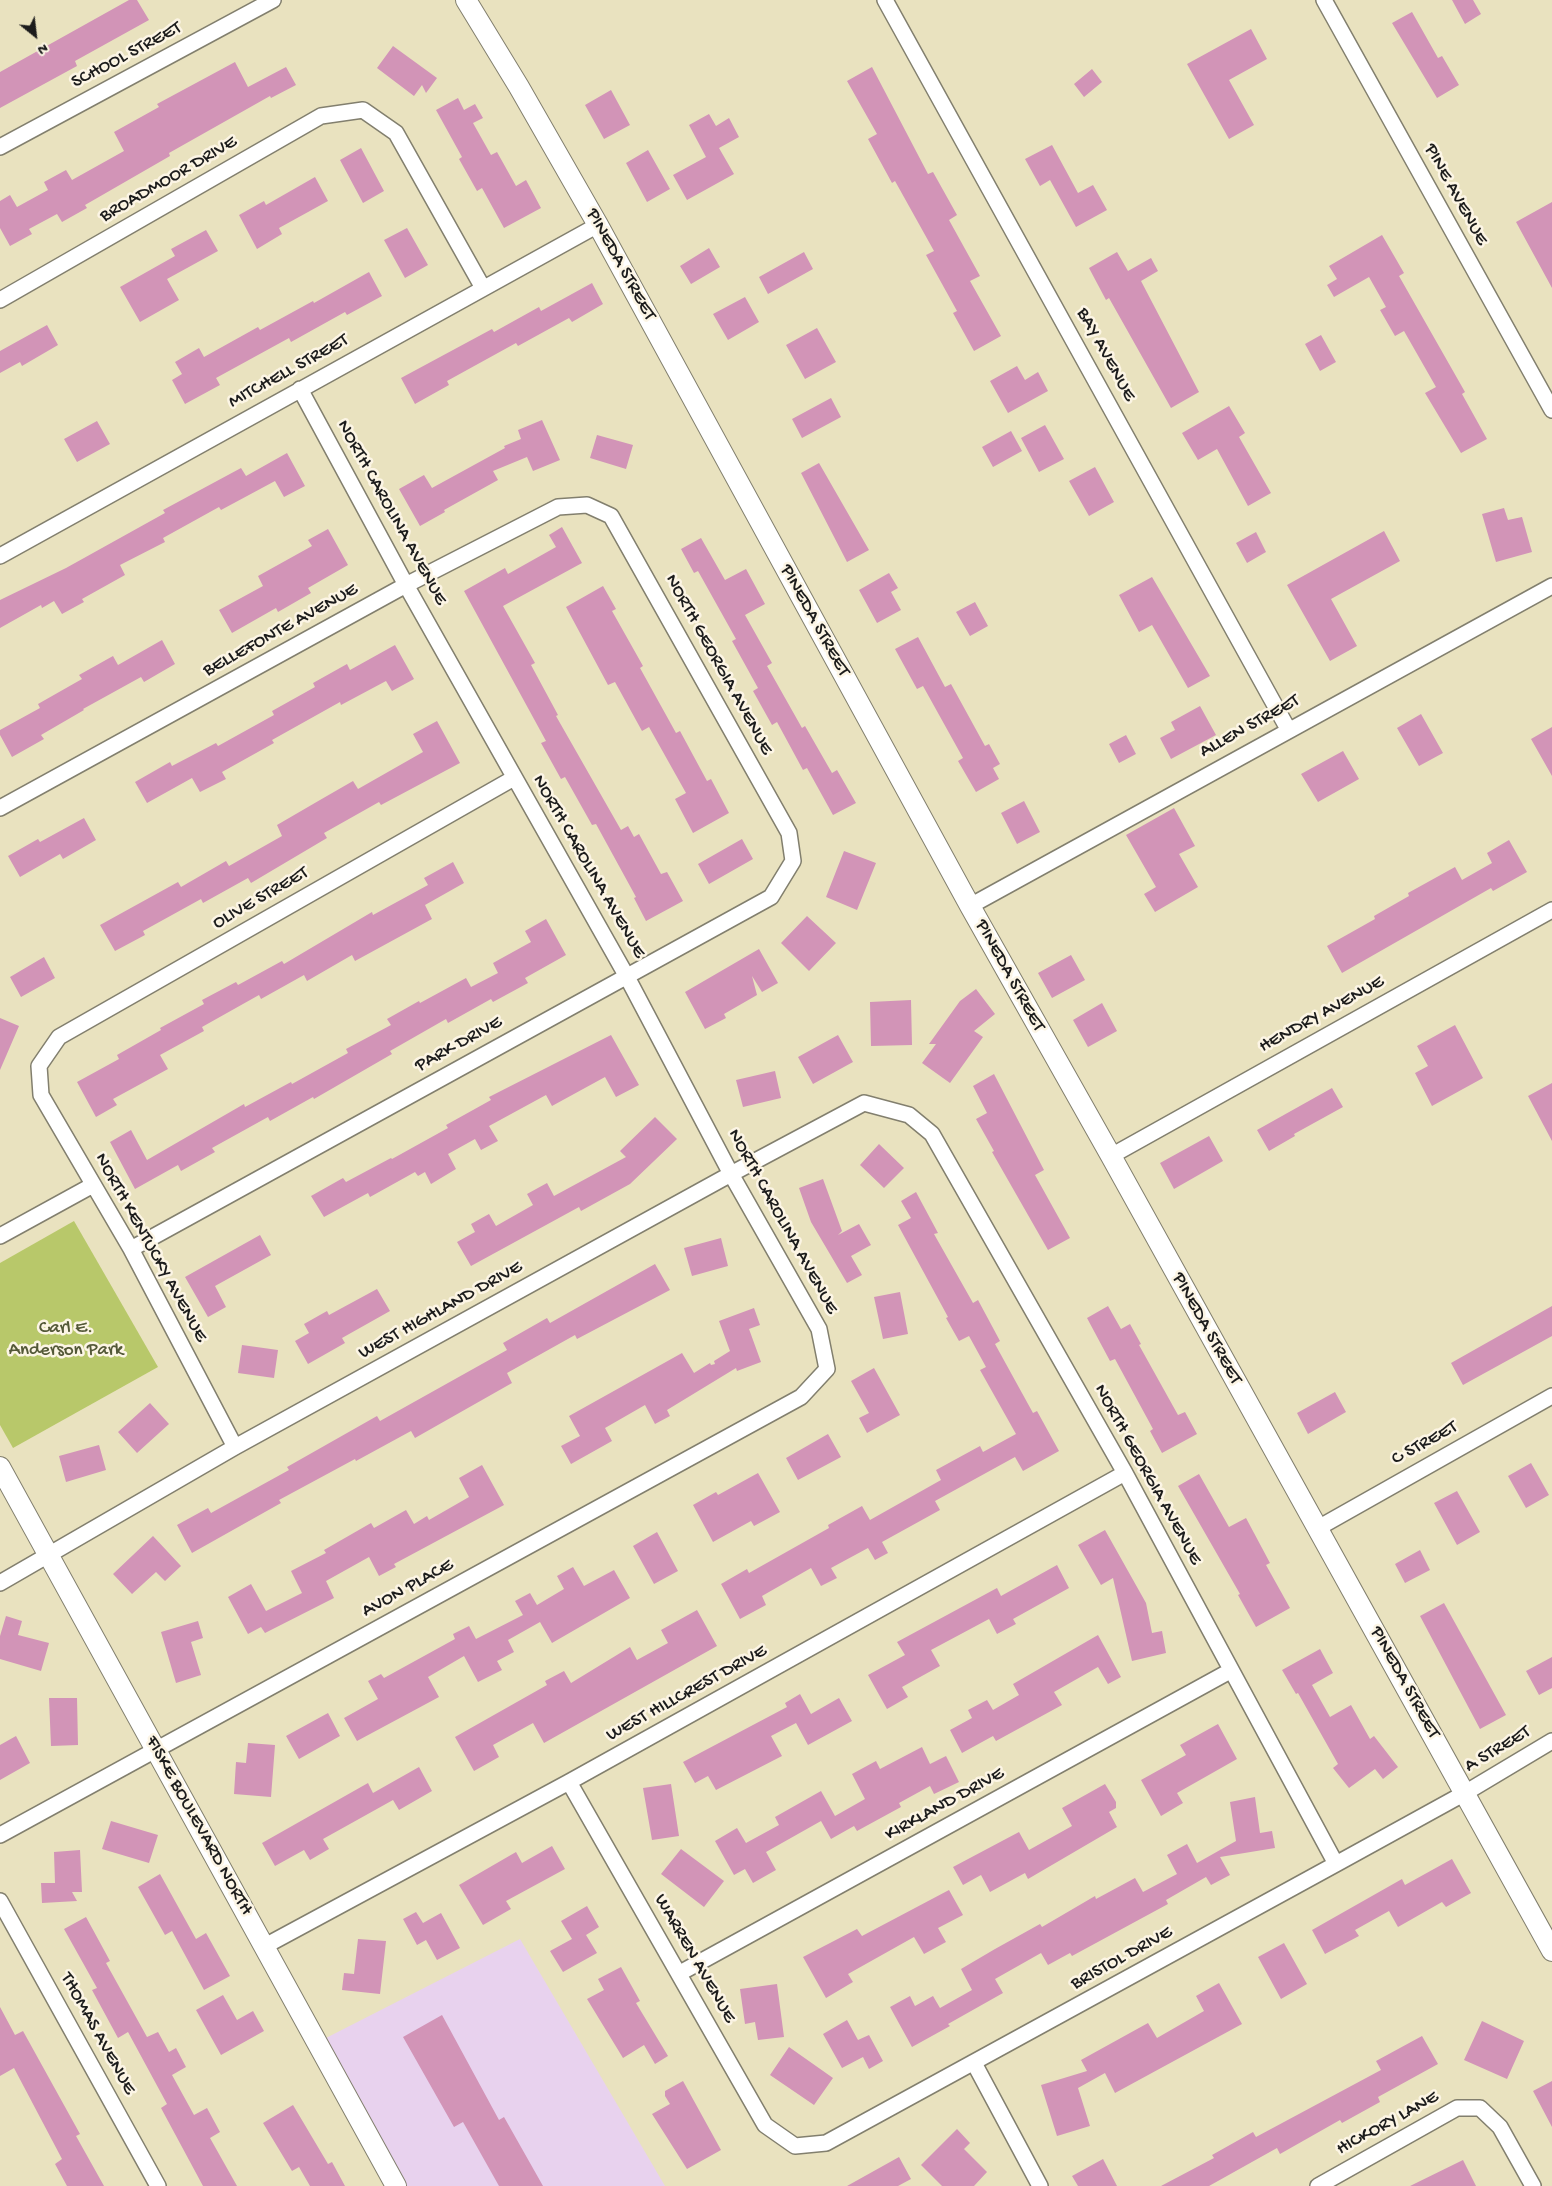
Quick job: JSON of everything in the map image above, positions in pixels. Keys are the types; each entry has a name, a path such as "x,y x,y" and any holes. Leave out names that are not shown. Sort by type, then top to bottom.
{"street":[{"name":"SCHOOL STREET","path":"0,147 273,0"},
{"name":"PINEDA STREET","path":"466,0 520,87 598,225 970,906 1111,1156 1552,1951"},
{"name":"BAY AVENUE","path":"885,0 1288,729"},
{"name":"PINE AVENUE","path":"1324,0 1552,410"},
{"name":"BROADMOOR DRIVE","path":"0,300 321,116 363,110 396,133 483,288"},
{"name":"MITCHELL STREET","path":"0,556 598,225"},
{"name":"NORTH CAROLINA AVENUE","path":"300,389 406,585 626,975 730,1174 819,1329 827,1369"},
{"name":"BELLEFONTE AVENUE","path":"0,808 406,585 558,507 587,505"},
{"name":"NORTH GEORGIA AVENUE","path":"587,505 611,516 790,833 793,861"},
{"name":"ALLEN STREET","path":"970,906 1288,729 1552,586"},
{"name":"OLIVE STREET","path":"39,1066 59,1037 514,778"},
{"name":"PARK DRIVE","path":"131,1249 626,975 771,897 793,861"},
{"name":"HENDRY AVENUE","path":"1111,1156 1552,910"},
{"name":"NORTH KENTUCKY AVENUE","path":"39,1066 41,1095 131,1249 235,1447"},
{"name":"WEST HIGHLAND DRIVE","path":"0,1583 50,1556 235,1447 730,1174 864,1103 909,1115"},
{"name":"NORTH GEORGIA AVENUE","path":"909,1115 932,1134 1125,1473 1230,1671 1336,1864"},
{"path":"0,1236 93,1185"},
{"name":"AVON PLACE","path":"0,1835 801,1397 827,1369"},
{"name":"C STREET","path":"1318,1528 1552,1396"},
{"name":"FISKE BOULEVARD NORTH","path":"0,1467 396,2186"},
{"name":"WEST HILLCREST DRIVE","path":"265,1946 569,1782 1125,1473"},
{"name":"KIRKLAND DRIVE","path":"680,1973 1230,1671"},
{"name":"A STREET","path":"1464,1793 1552,1741"},
{"name":"WARREN AVENUE","path":"569,1782 680,1973 765,2125 795,2146"},
{"name":"BRISTOL DRIVE","path":"795,2146 826,2143 1464,1793"},
{"name":"THOMAS AVENUE","path":"0,1901 158,2186"},
{"path":"974,2063 1040,2186"},
{"name":"HICKORY LANE","path":"1318,2186 1457,2108 1480,2108 1500,2127 1533,2186"}],"shaded area":[{"path":"520,1939 665,2186 407,2186 326,2038"}],"green space":[{"name":"Carl E. Anderson Park","path":"74,1221 158,1367 13,1448 0,1425 0,1263"}],"building":[{"path":"129,0 137,0 149,20 75,61 77,66 0,108 0,72"},
{"path":"1452,0 1473,0 1481,14 1465,24"},
{"path":"1412,12 1438,58 1442,56 1459,85 1437,98 1392,23"},
{"path":"1251,29 1267,59 1229,80 1254,125 1229,139 1187,64"},
{"path":"393,46 437,78 426,93 422,85 414,96 377,68"},
{"path":"235,62 248,87 286,67 296,85 271,98 270,96 169,153 170,156 85,205 87,208 62,222 57,214 29,229 32,234 10,246 0,228 0,201 10,195 17,207 48,190 44,182 66,170 72,180 124,151 114,132 159,107 157,104"},
{"path":"872,67 928,174 933,172 957,215 949,220 980,276 970,281 1001,336 974,351 953,313 957,311 926,255 934,251 895,181 892,183 868,139 877,134 847,81"},
{"path":"1092,69 1102,82 1084,97 1074,84"},
{"path":"611,90 630,125 604,139 585,105"},
{"path":"458,98 464,110 475,104 483,118 473,123 491,155 497,152 516,186 526,180 541,208 504,228 482,188 477,191 459,159 462,157 436,110"},
{"path":"709,114 716,126 729,118 739,137 719,148 734,174 687,200 673,175 706,157 689,125"},
{"path":"1052,145 1078,193 1093,185 1107,210 1076,227 1050,180 1040,186 1025,159"},
{"path":"361,148 384,191 363,203 340,160"},
{"path":"648,150 670,189 647,202 626,163"},
{"path":"315,177 328,201 279,228 282,234 257,249 239,215 264,201 266,205"},
{"path":"1552,202 1552,288 1516,222"},
{"path":"407,228 428,265 405,278 384,240"},
{"path":"206,230 218,251 167,279 179,300 140,322 120,287 175,256 171,249"},
{"path":"1382,235 1404,273 1399,276 1465,392 1462,394 1487,439 1461,453 1425,393 1436,387 1404,331 1395,336 1380,310 1386,307 1369,277 1334,297 1327,285 1337,279 1329,266"},
{"path":"709,248 720,267 691,284 680,266"},
{"path":"804,252 813,269 768,294 759,277"},
{"path":"1117,252 1128,271 1151,258 1158,271 1141,281 1199,392 1171,408 1109,298 1106,300 1089,268"},
{"path":"369,272 382,296 347,315 345,312 291,342 289,338 216,378 220,385 185,404 172,380 182,374 175,362 199,348 204,357 258,327 260,330 313,301 314,303"},
{"path":"592,283 603,304 572,322 569,318 518,346 516,343 447,381 449,385 415,404 401,378 492,329 494,332 539,307 541,311"},
{"path":"745,297 759,322 728,340 713,314"},
{"path":"47,325 58,345 22,366 20,362 0,373 0,351"},
{"path":"817,328 836,362 805,379 786,345"},
{"path":"1321,335 1336,362 1320,371 1305,344"},
{"path":"1017,366 1025,380 1038,372 1048,391 1008,413 990,381"},
{"path":"831,398 841,417 802,438 792,419"},
{"path":"1229,406 1245,433 1239,437 1271,493 1248,506 1217,449 1198,460 1182,433"},
{"path":"542,420 560,460 533,471 527,457 493,471 498,480 444,510 445,512 420,526 399,489 424,475 432,488 505,448 504,446 521,439 518,430"},
{"path":"97,421 110,444 77,462 64,439"},
{"path":"1045,425 1064,459 1039,472 1021,438"},
{"path":"1011,431 1022,451 993,467 982,447"},
{"path":"597,435 633,445 626,469 590,458"},
{"path":"287,453 305,486 284,497 275,481 221,510 219,507 163,538 165,542 120,565 125,575 82,599 84,602 62,614 54,601 42,608 41,605 0,628 0,600 66,568 165,513 163,510 241,468 246,476"},
{"path":"819,463 869,550 847,562 801,473"},
{"path":"1095,467 1114,502 1089,516 1069,481"},
{"path":"1504,508 1508,520 1522,517 1532,552 1496,562 1482,514"},
{"path":"562,527 582,563 503,606 535,663 531,665 558,715 556,716 621,830 628,826 634,837 639,834 661,874 667,872 683,901 646,921 634,898 636,897 596,824 592,825 565,777 561,779 541,743 546,741 464,591 505,568 508,574 556,547 549,535"},
{"path":"328,529 348,565 308,588 311,593 278,612 276,608 232,633 219,610 263,586 258,576 312,546 308,540"},
{"path":"1384,531 1400,561 1331,599 1357,646 1330,661 1287,585"},
{"path":"1256,532 1266,552 1247,563 1236,543"},
{"path":"701,538 725,580 746,569 765,604 745,615 772,663 767,666 802,728 805,726 832,773 837,770 856,803 833,815 807,768 803,770 777,722 772,725 753,691 758,688 732,641 736,639 698,571 694,573 681,549"},
{"path":"889,573 898,588 891,592 901,610 877,623 859,590"},
{"path":"1152,577 1210,676 1188,688 1152,625 1139,632 1119,595"},
{"path":"603,586 616,609 612,611 643,666 640,668 676,733 680,731 707,781 711,779 729,813 693,833 675,799 686,793 649,727 642,731 615,682 608,685 566,607"},
{"path":"975,602 988,626 970,636 956,612"},
{"path":"918,637 945,687 951,684 985,746 989,744 1000,764 993,768 999,779 976,792 958,761 963,758 923,686 917,689 895,649"},
{"path":"162,640 175,664 144,682 141,677 83,709 41,735 44,739 12,757 0,735 0,730 40,708 38,704 82,679 79,675 113,656 118,665"},
{"path":"395,645 414,679 392,691 386,681 341,705 340,702 272,740 274,743 222,772 226,779 200,792 192,778 147,803 135,782 170,762 172,766 216,743 218,746 274,715 272,711 315,687 313,683 347,664 350,670"},
{"path":"1200,706 1216,735 1171,759 1160,738 1175,730 1171,722"},
{"path":"1421,714 1443,753 1419,766 1397,728"},
{"path":"437,721 460,763 381,805 379,802 324,833 327,838 251,883 248,878 203,903 201,899 143,931 145,935 115,951 100,925 178,882 181,887 226,861 229,866 282,836 277,825 353,781 358,789 423,752 413,734"},
{"path":"1552,727 1552,776 1531,739"},
{"path":"1126,735 1136,754 1119,763 1109,744"},
{"path":"1343,751 1359,779 1318,802 1301,774"},
{"path":"1024,801 1040,832 1017,844 1001,813"},
{"path":"1174,808 1195,846 1179,854 1198,887 1155,912 1144,894 1156,887 1126,835"},
{"path":"84,818 96,840 63,859 60,854 20,877 8,856 38,839 40,842"},
{"path":"742,839 753,859 709,884 698,864"},
{"path":"1509,840 1527,872 1493,891 1491,888 1342,973 1327,946 1375,919 1374,916 1409,896 1408,893 1455,867 1462,880 1492,863 1487,853"},
{"path":"844,851 876,863 857,910 826,897"},
{"path":"453,862 464,883 425,905 432,919 355,961 352,955 307,981 304,975 261,999 259,995 202,1027 204,1031 160,1055 168,1069 113,1099 117,1105 96,1117 77,1082 119,1059 117,1055 161,1030 160,1028 204,1004 202,1000 236,982 238,985 282,961 284,964 372,912 373,915 428,885 424,878"},
{"path":"807,916 836,943 809,971 781,943"},
{"path":"546,919 566,955 525,978 528,983 493,1002 491,999 448,1023 446,1019 390,1051 392,1054 314,1099 313,1097 270,1121 268,1117 212,1148 215,1152 181,1171 178,1165 135,1189 110,1142 131,1130 147,1160 244,1104 245,1107 291,1082 292,1084 348,1053 346,1049 391,1025 387,1019 419,1001 420,1003 466,978 471,987 498,973 493,963 531,942 525,931"},
{"path":"759,949 778,983 762,992 752,976 757,995 724,1014 726,1018 705,1029 685,992"},
{"path":"1071,955 1085,980 1052,998 1038,973"},
{"path":"44,957 55,978 21,997 10,977"},
{"path":"976,989 995,1014 974,1031 983,1037 950,1083 922,1063 936,1044 929,1044 960,1001"},
{"path":"911,1000 912,1045 871,1046 870,1002"},
{"path":"1102,1003 1117,1031 1088,1047 1073,1020"},
{"path":"0,1018 19,1026 0,1070"},
{"path":"1455,1025 1483,1078 1432,1106 1415,1073 1428,1066 1417,1046"},
{"path":"611,1035 639,1085 616,1097 605,1077 552,1106 546,1095 489,1126 498,1141 481,1150 475,1139 448,1154 456,1169 431,1184 425,1172 418,1176 415,1172 370,1197 368,1193 324,1217 311,1196 343,1178 346,1182 392,1159 448,1128 446,1125 491,1100 489,1097"},
{"path":"838,1035 853,1062 813,1084 798,1057"},
{"path":"775,1071 781,1098 743,1107 736,1080"},
{"path":"994,1074 1044,1170 1035,1175 1070,1238 1048,1250 992,1152 994,1151 976,1119 987,1113 973,1086"},
{"path":"1552,1083 1552,1141 1528,1096"},
{"path":"1332,1088 1343,1107 1294,1134 1295,1136 1269,1151 1257,1130"},
{"path":"655,1117 677,1139 630,1184 581,1211 579,1207 471,1266 457,1242 475,1232 471,1224 489,1214 496,1226 533,1205 527,1194 547,1183 554,1196 626,1157 620,1151"},
{"path":"1209,1136 1223,1161 1174,1189 1160,1163"},
{"path":"879,1144 904,1168 884,1188 860,1165"},
{"path":"823,1179 842,1231 838,1235 859,1224 871,1245 851,1256 862,1275 847,1283 811,1222 799,1188"},
{"path":"916,1192 938,1233 934,1234 973,1303 978,1300 1000,1341 995,1344 1033,1413 1037,1411 1059,1451 1023,1471 1015,1457 935,1501 940,1510 882,1542 888,1553 875,1560 868,1548 831,1568 837,1578 821,1586 811,1568 762,1596 766,1605 740,1619 721,1584 747,1569 749,1573 829,1528 828,1525 862,1506 870,1520 941,1480 936,1470 980,1446 983,1452 1016,1434 980,1370 986,1367 969,1336 959,1341 898,1225 911,1218 901,1201"},
{"path":"260,1235 271,1255 215,1286 226,1307 208,1317 185,1277"},
{"path":"721,1238 728,1266 692,1276 684,1248"},
{"path":"655,1264 670,1290 577,1339 575,1335 507,1373 512,1383 415,1438 411,1431 356,1461 355,1459 279,1500 281,1503 192,1553 177,1525 208,1508 211,1513 289,1470 287,1467 377,1416 380,1421 507,1350 503,1343 547,1318 550,1323"},
{"path":"377,1289 390,1311 342,1338 345,1343 308,1364 295,1341 309,1333 304,1324 327,1311 329,1315"},
{"path":"900,1292 908,1334 883,1339 874,1297"},
{"path":"1108,1306 1121,1329 1130,1324 1141,1344 1139,1345 1178,1415 1185,1412 1197,1434 1162,1453 1150,1431 1153,1429 1115,1359 1110,1361 1087,1318"},
{"path":"1552,1306 1552,1336 1463,1385 1451,1363"},
{"path":"754,1308 760,1325 749,1329 761,1362 737,1371 736,1368 667,1410 670,1416 655,1424 645,1405 605,1428 612,1441 571,1464 561,1446 580,1436 569,1416 682,1353 694,1373 710,1363 711,1365 715,1364 714,1361 730,1351 719,1321"},
{"path":"242,1345 278,1350 274,1378 238,1373"},
{"path":"874,1368 900,1415 867,1433 859,1418 869,1413 851,1381"},
{"path":"1335,1392 1346,1412 1308,1434 1297,1413"},
{"path":"150,1403 169,1424 137,1453 118,1432"},
{"path":"828,1434 841,1457 798,1480 786,1458"},
{"path":"99,1445 106,1470 66,1482 59,1456"},
{"path":"1531,1463 1549,1495 1526,1508 1508,1476"},
{"path":"482,1465 504,1505 394,1564 396,1567 379,1576 369,1557 326,1581 334,1598 265,1633 261,1627 248,1634 228,1597 251,1584 266,1611 302,1593 291,1571 326,1553 324,1550 371,1523 374,1528 406,1510 414,1524 427,1516 429,1520 469,1497 459,1478"},
{"path":"758,1473 780,1512 754,1526 751,1521 713,1542 693,1505 716,1492 718,1495"},
{"path":"1199,1474 1229,1527 1246,1518 1270,1563 1266,1565 1290,1608 1256,1627 1238,1595 1240,1594 1178,1486"},
{"path":"1457,1491 1480,1532 1457,1545 1434,1503"},
{"path":"1105,1530 1146,1603 1152,1633 1162,1631 1166,1653 1132,1661 1113,1578 1101,1585 1078,1545"},
{"path":"657,1532 678,1571 654,1584 633,1546"},
{"path":"153,1536 181,1566 165,1581 156,1572 132,1594 113,1574"},
{"path":"1420,1550 1430,1570 1405,1583 1395,1564"},
{"path":"1057,1565 1069,1588 1013,1619 1016,1624 997,1634 989,1619 931,1650 940,1666 902,1687 908,1697 887,1709 868,1675 905,1655 897,1642 997,1588 1001,1596"},
{"path":"573,1567 584,1586 614,1570 630,1598 552,1643 540,1622 508,1640 514,1652 497,1661 502,1670 478,1682 464,1656 428,1677 439,1697 357,1741 344,1718 378,1699 368,1681 381,1674 384,1678 455,1639 453,1634 469,1626 476,1639 523,1615 515,1601 530,1593 537,1605 564,1589 557,1576"},
{"path":"1444,1603 1506,1715 1480,1729 1420,1616"},
{"path":"697,1610 717,1646 544,1743 533,1723 493,1745 499,1757 474,1771 455,1737 547,1685 545,1681 564,1671 571,1683 630,1647 637,1660 668,1643 661,1630"},
{"path":"6,1616 22,1621 18,1635 49,1643 41,1671 0,1659 0,1636"},
{"path":"198,1621 203,1638 191,1642 201,1675 176,1683 161,1632"},
{"path":"1098,1635 1121,1677 1108,1684 1098,1667 1054,1692 1062,1705 996,1741 993,1736 962,1753 950,1730 972,1718 968,1710 987,1700 993,1710 1019,1695 1013,1684"},
{"path":"1320,1649 1333,1673 1312,1685 1330,1717 1351,1705 1370,1739 1374,1736 1398,1767 1383,1779 1375,1769 1349,1788 1333,1768 1338,1764 1298,1693 1296,1694 1282,1670"},
{"path":"1552,1657 1552,1688 1539,1695 1526,1671"},
{"path":"800,1694 811,1714 839,1698 852,1721 808,1745 796,1723 771,1736 782,1756 716,1790 708,1776 695,1783 683,1762 787,1707 785,1703"},
{"path":"49,1698 77,1698 78,1745 51,1746"},
{"path":"328,1713 340,1736 299,1759 286,1736"},
{"path":"1218,1724 1237,1759 1177,1793 1183,1803 1161,1816 1141,1780 1186,1755 1180,1745"},
{"path":"16,1736 30,1763 0,1780 0,1745"},
{"path":"248,1743 275,1745 271,1797 234,1794 236,1762 246,1763"},
{"path":"922,1747 930,1764 946,1756 959,1782 934,1794 930,1786 899,1803 901,1807 857,1831 854,1826 831,1839 821,1821 766,1852 776,1870 753,1883 745,1869 734,1875 715,1841 737,1828 746,1843 779,1825 775,1817 821,1791 835,1816 865,1799 852,1774 876,1761 880,1769"},
{"path":"419,1767 432,1791 399,1810 393,1800 323,1839 329,1849 310,1860 304,1850 275,1866 262,1843 368,1783 373,1793"},
{"path":"671,1784 679,1836 652,1840 643,1788"},
{"path":"1105,1784 1116,1802 1116,1808 1109,1812 1117,1827 1028,1879 1025,1873 990,1892 981,1875 963,1885 953,1867 1019,1832 1029,1850 1072,1826 1062,1808"},
{"path":"1255,1797 1260,1833 1272,1831 1275,1848 1220,1857 1230,1875 1211,1885 1206,1877 1166,1900 1168,1904 1072,1956 1070,1953 1048,1965 1041,1953 995,1979 1003,1993 912,2047 890,2007 910,1996 915,2006 933,1996 940,2008 972,1990 961,1969 995,1949 1040,1924 1042,1927 1095,1896 1096,1899 1135,1878 1143,1892 1177,1874 1167,1855 1187,1844 1197,1863 1236,1841 1230,1802"},
{"path":"111,1821 158,1835 149,1863 102,1849"},
{"path":"552,1846 565,1869 506,1901 511,1909 483,1925 459,1885 516,1852 522,1863"},
{"path":"681,1849 724,1881 704,1907 661,1874"},
{"path":"80,1850 82,1892 72,1892 77,1901 42,1903 41,1883 55,1883 54,1852"},
{"path":"1452,1859 1471,1893 1446,1907 1442,1902 1398,1927 1389,1911 1355,1930 1359,1936 1325,1954 1312,1930 1402,1879 1405,1885"},
{"path":"160,1874 196,1939 206,1933 230,1976 204,1990 172,1931 165,1935 138,1887"},
{"path":"949,1890 963,1915 938,1928 946,1942 924,1954 914,1937 848,1974 853,1982 826,1998 803,1957 857,1929 862,1936"},
{"path":"587,1906 599,1927 586,1935 597,1953 563,1972 550,1951 572,1939 561,1921"},
{"path":"416,1912 423,1923 441,1913 460,1948 437,1960 426,1940 417,1945 403,1919"},
{"path":"86,1917 110,1961 106,1963 147,2037 158,2032 169,2052 176,2048 186,2067 172,2075 194,2115 207,2108 220,2132 210,2138 237,2186 203,2186 161,2108 167,2104 128,2032 118,2038 92,1990 97,1988 64,1929"},
{"path":"358,1939 386,1941 380,1994 342,1990 344,1973 354,1974"},
{"path":"1284,1943 1307,1984 1281,1999 1258,1957"},
{"path":"621,1967 640,2001 636,2003 668,2056 655,2064 644,2045 623,2058 587,1999 604,1990 598,1979"},
{"path":"1219,1983 1242,2024 1115,2093 1105,2073 1078,2088 1090,2126 1057,2136 1041,2085 1087,2071 1081,2060 1148,2023 1157,2038 1204,2011 1196,1996"},
{"path":"777,1984 784,2037 758,2040 755,2022 745,2024 740,1989"},
{"path":"223,1995 237,2020 253,2011 264,2031 221,2055 196,2010"},
{"path":"0,2007 15,2035 23,2031 80,2134 76,2136 104,2186 67,2186 55,2164 62,2159 14,2068 0,2076"},
{"path":"442,2015 499,2120 504,2117 543,2186 499,2186 463,2122 454,2127 403,2037"},
{"path":"847,2020 858,2040 869,2035 883,2061 869,2069 863,2057 842,2068 823,2034"},
{"path":"1482,2021 1524,2041 1507,2079 1464,2060"},
{"path":"1422,2036 1438,2064 1378,2097 1380,2102 1342,2123 1340,2120 1280,2154 1277,2148 1209,2186 1161,2186 1214,2158 1212,2155 1253,2132 1256,2137 1381,2070 1376,2061"},
{"path":"789,2047 833,2078 814,2105 770,2075"},
{"path":"683,2081 721,2150 687,2169 652,2114 670,2104 665,2096 665,2091"},
{"path":"1552,2081 1552,2127 1533,2091"},
{"path":"293,2105 328,2164 332,2162 345,2186 310,2186 299,2167 292,2171 263,2123"},
{"path":"957,2129 970,2143 964,2149 987,2172 974,2186 942,2186 921,2165"},
{"path":"899,2157 911,2179 898,2186 847,2186"},
{"path":"1103,2159 1117,2186 1078,2186 1072,2176"},
{"path":"1463,2160 1476,2186 1410,2186"}]}
